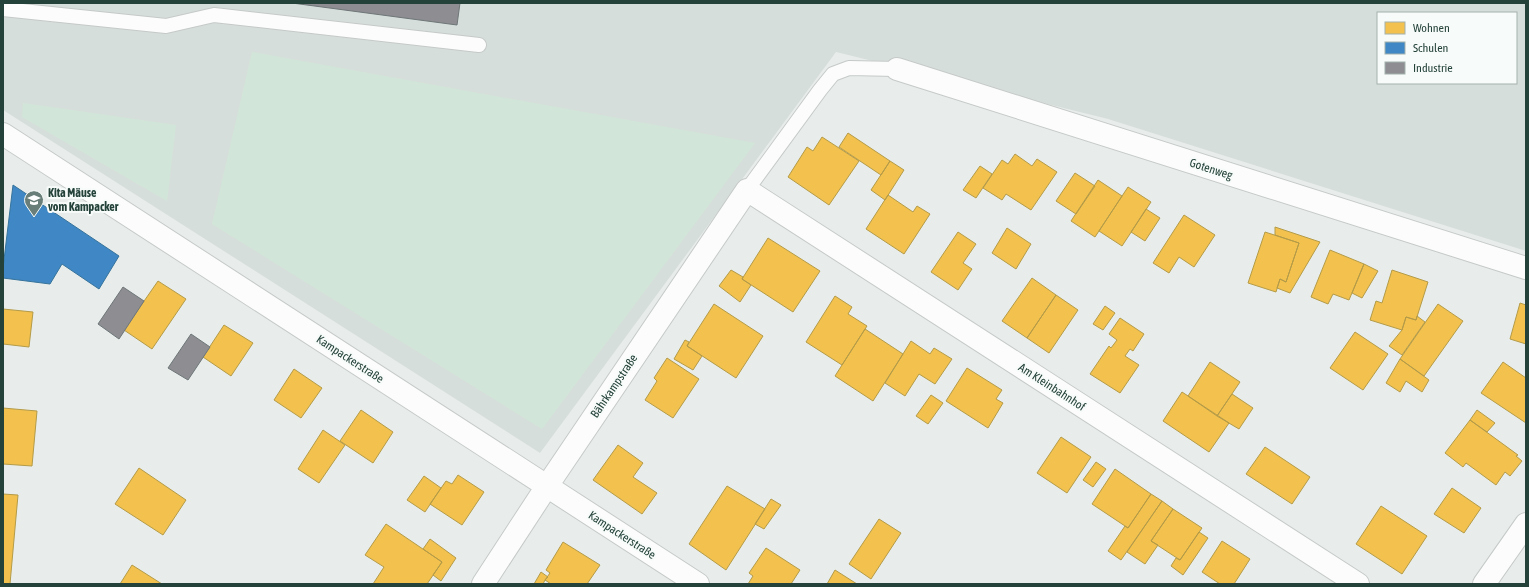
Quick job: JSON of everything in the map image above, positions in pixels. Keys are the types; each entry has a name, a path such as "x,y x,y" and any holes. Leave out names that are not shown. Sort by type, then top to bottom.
{"street":[{"name":"Gotenweg","path":"897,69 1526,268"},
{"name":"Kampackerstraße","path":"3,134 698,584"},
{"name":"Bährkampstraße","path":"483,584 547,486 747,190"},
{"name":"Am Kleinbahnhof","path":"747,190 1358,584"},
{"path":"1484,584 1526,524"}],"lane":[{"path":"3,9 166,26 214,15 479,45"},
{"path":"747,190 833,74 849,68 897,69"}],"shaded area":[{"path":"3,3 1526,3 1526,251 1108,119 836,52 540,453 3,110"}],"green space":[{"path":"252,52 755,143 542,429 212,224"},
{"path":"23,103 176,125 167,201 22,117"}],"building: Wohnen":[{"path":"848,133 890,161 881,175 839,147"},
{"path":"822,137 859,161 829,205 788,177 807,147 813,151"},
{"path":"1015,154 1032,166 1037,159 1057,172 1031,210 1006,194 1002,200 983,188 1002,160 1008,164"},
{"path":"890,161 904,170 885,200 871,190"},
{"path":"980,166 992,174 976,198 963,190"},
{"path":"1075,173 1095,186 1076,214 1056,201"},
{"path":"1098,180 1122,196 1095,237 1071,221"},
{"path":"1128,187 1151,202 1122,246 1099,231"},
{"path":"888,195 913,212 917,206 930,214 904,254 866,229"},
{"path":"1146,209 1160,218 1145,241 1131,232"},
{"path":"1184,215 1215,235 1194,267 1179,257 1169,273 1153,263"},
{"path":"1275,227 1320,242 1290,293 1277,288 1280,279 1286,282 1299,243 1275,235"},
{"path":"1007,228 1031,244 1016,269 992,253"},
{"path":"958,232 976,244 963,263 972,269 958,290 931,272"},
{"path":"1265,232 1299,243 1286,282 1280,279 1276,292 1248,283"},
{"path":"768,238 820,271 793,312 742,279"},
{"path":"1330,250 1364,264 1349,300 1333,294 1328,304 1311,297"},
{"path":"1364,264 1378,271 1362,298 1352,293"},
{"path":"731,270 743,277 742,279 751,285 740,302 719,286"},
{"path":"1392,270 1428,282 1416,320 1406,317 1402,330 1370,320 1376,301 1382,303"},
{"path":"1032,278 1056,295 1027,338 1002,321"},
{"path":"158,281 186,299 152,349 124,330"},
{"path":"1056,295 1078,310 1049,353 1027,338"},
{"path":"835,296 852,307 848,314 867,326 842,365 806,342"},
{"path":"1520,303 1526,305 1526,344 1510,339"},
{"path":"714,304 763,336 736,378 687,346"},
{"path":"1438,304 1463,321 1424,376 1400,359"},
{"path":"1105,306 1115,313 1103,330 1093,324"},
{"path":"3,309 33,312 29,347 3,344"},
{"path":"1417,316 1425,322 1402,355 1389,346 1402,330 1406,317 1416,320"},
{"path":"1120,318 1144,334 1133,351 1130,349 1125,356 1139,365 1120,393 1090,374 1109,346 1111,348 1117,340 1109,334"},
{"path":"224,325 253,343 231,376 203,357"},
{"path":"865,329 903,354 873,401 835,376"},
{"path":"1355,332 1388,354 1363,390 1330,368"},
{"path":"685,340 689,342 687,346 702,356 693,370 674,359"},
{"path":"911,341 930,354 934,348 952,359 935,384 919,374 905,396 885,383"},
{"path":"667,358 699,379 673,418 645,400 657,381 654,378"},
{"path":"1400,359 1429,380 1422,392 1406,381 1400,392 1386,383"},
{"path":"1210,362 1240,382 1217,416 1188,396"},
{"path":"1503,362 1526,378 1526,423 1481,393"},
{"path":"967,368 1002,390 996,399 1003,403 988,428 946,401"},
{"path":"294,369 322,388 301,418 274,400"},
{"path":"1182,392 1229,423 1209,452 1163,421"},
{"path":"1232,394 1253,408 1239,429 1217,416"},
{"path":"931,395 943,403 928,424 916,416"},
{"path":"3,408 37,411 32,466 3,464"},
{"path":"361,410 393,432 373,463 340,441"},
{"path":"1477,410 1495,423 1487,432 1470,420"},
{"path":"1470,420 1518,455 1516,456 1522,461 1510,476 1505,472 1496,485 1466,463 1463,467 1445,453"},
{"path":"323,430 345,445 319,483 298,469"},
{"path":"1061,437 1091,457 1067,493 1037,473"},
{"path":"618,445 643,463 633,477 657,493 642,514 593,480"},
{"path":"1265,447 1310,477 1292,504 1246,474"},
{"path":"1096,462 1106,469 1093,487 1083,480"},
{"path":"139,468 186,500 163,535 115,504"},
{"path":"1115,469 1151,494 1128,528 1092,504"},
{"path":"458,475 484,492 462,525 430,504 446,481 452,484"},
{"path":"424,476 441,488 425,512 407,500"},
{"path":"727,486 765,509 726,570 689,544"},
{"path":"1452,488 1481,508 1464,533 1434,514"},
{"path":"3,494 18,495 10,584 3,584"},
{"path":"1151,494 1162,501 1121,560 1108,551 1125,526 1128,528"},
{"path":"771,499 781,505 764,529 755,524"},
{"path":"1162,501 1173,509 1151,541 1158,545 1145,564 1127,552"},
{"path":"1381,506 1427,536 1402,574 1356,544"},
{"path":"1173,509 1202,528 1180,560 1151,541"},
{"path":"879,519 901,533 871,579 849,564"},
{"path":"386,524 442,562 427,584 373,584 384,567 365,555"},
{"path":"1199,532 1208,538 1183,575 1171,566 1176,558 1180,560"},
{"path":"430,539 456,558 441,581 433,575 442,562 423,549"},
{"path":"1222,541 1250,559 1234,584 1220,584 1202,572"},
{"path":"563,542 600,565 587,584 551,584 545,580 550,573 546,570"},
{"path":"766,548 800,570 791,584 748,584 753,576 749,573"},
{"path":"132,565 162,584 120,584"},
{"path":"835,570 857,584 827,584"},
{"path":"541,572 548,577 543,584 534,584"}],"building: Schulen":[{"path":"13,185 119,256 99,289 62,264 50,284 3,278"}],"building: Industrie":[{"path":"292,3 460,3 457,25"},
{"path":"123,287 144,301 119,339 98,324"},
{"path":"191,334 210,347 188,380 168,368"}],"place":[{"name":"Kita Mäuse vom Kampacker","path":"34,217"}]}
